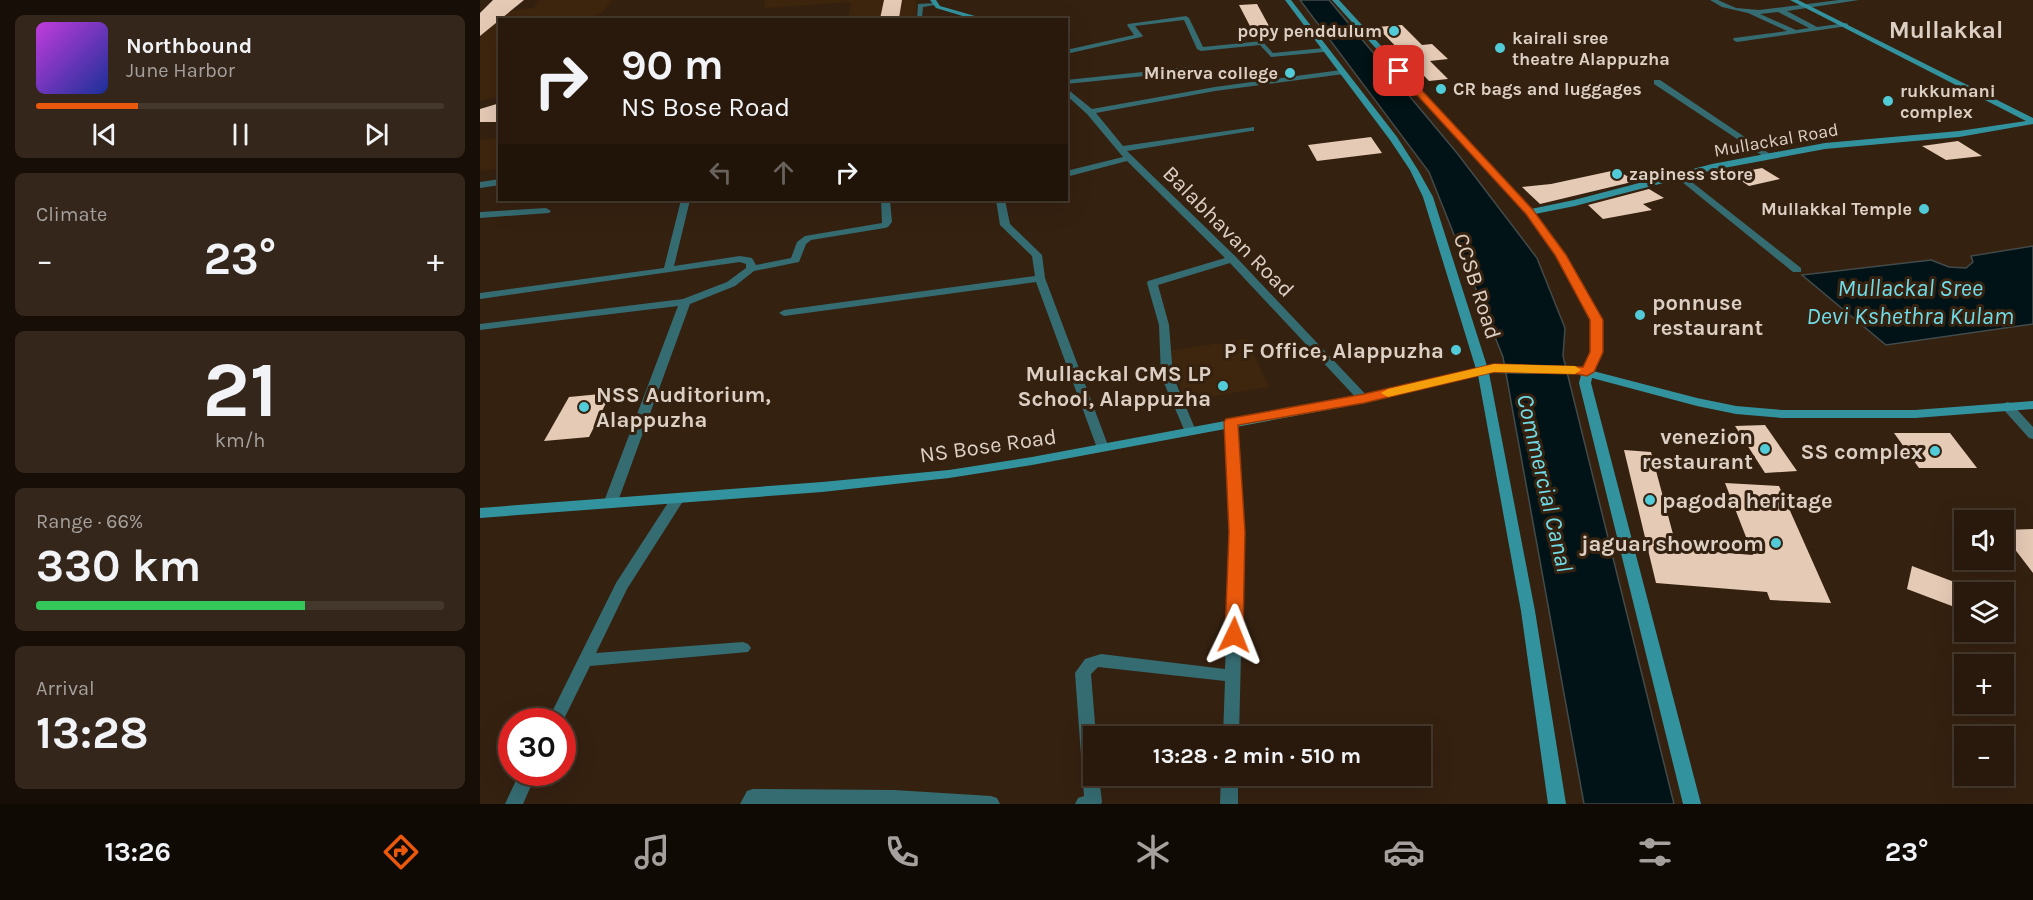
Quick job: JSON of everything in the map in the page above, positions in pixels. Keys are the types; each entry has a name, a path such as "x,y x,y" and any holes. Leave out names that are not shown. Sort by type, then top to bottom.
{"main road":[{"name":"CCSB Road","path":"1288,0 1394,139 1414,170 1428,197 1489,369 1557,804"},
{"path":"1335,0 1529,212 1561,255 1597,320 1596,352 1582,371 1692,804"},
{"path":"1793,0 2033,122"},
{"path":"933,2 948,11 978,18"},
{"name":"Mullackal Road","path":"1529,212 1679,175 1769,156 1825,146 1959,134 2033,122"},
{"name":"NS Bose Road","path":"480,513 610,504 949,474 1103,448 1231,422 1364,399 1489,369 1582,371 1697,402 1736,410 1782,414 1915,414 2033,405"}],"street":[{"path":"1713,0 1731,10 1750,12 1856,0"},
{"path":"919,18 920,5 933,2"},
{"path":"1778,10 1816,29"},
{"path":"1750,12 1794,32"},
{"path":"1068,52 1139,36 1130,26 1186,18 1201,49 1262,43 1271,55 1324,50"},
{"path":"1737,40 1846,25"},
{"path":"1068,82 1191,69"},
{"path":"1090,112 1215,89 1341,72"},
{"path":"1657,82 1769,156"},
{"name":"Balabhavan Road","path":"1068,92 1090,112 1129,159 1232,259 1364,399"},
{"path":"1121,149 1251,129"},
{"path":"1068,174 1129,159"},
{"path":"1679,175 1797,270"},
{"path":"482,187 498,183"},
{"path":"668,270 685,201"},
{"path":"480,327 685,302 731,284 751,269 795,260 802,242 814,235 885,225 887,222 885,201"},
{"path":"1001,201 1005,225 1037,255 1040,278 1103,448"},
{"path":"480,215 546,211"},
{"path":"480,296 740,259 748,260 751,269"},
{"path":"1190,431 1167,375 1164,325 1152,283 1232,259"},
{"path":"784,313 1040,278"},
{"path":"610,504 685,302"},
{"path":"2007,406 2033,435"},
{"path":"1231,422 1237,532 1231,726"},
{"path":"562,708 621,587 678,498"},
{"path":"586,660 743,648"},
{"path":"1084,804 1093,802 1083,673 1086,667 1094,661 1101,660 1233,676"},
{"path":"514,804 523,786"},
{"path":"1229,804 1230,786"},
{"path":"749,804 753,797 894,798 991,804"}],"shaded area":[{"path":"540,0 613,0 596,18 498,18 498,97 480,101 480,14 533,8"},
{"path":"764,0 916,0 916,18 848,18 851,2 765,8"},
{"path":"498,138 498,169 480,171 480,140"},
{"path":"1247,339 1269,387 1185,401 1168,351"}],"water":[{"name":"Commercial Canal","path":"1300,0 1329,0 1457,153 1537,258 1565,328 1563,356 1674,804 1584,804 1503,357 1429,172"},
{"name":"Mullackal Sree Devi Kshethra Kulam","path":"2033,246 2033,324 1886,345 1802,275 1931,260 1949,267 1966,268 1973,262 1971,256"}],"building":[{"path":"493,0 524,0 502,18 498,18 498,21 480,36 480,13"},
{"path":"884,0 902,0 899,18 880,18"},
{"path":"1257,4 1269,26 1251,28 1239,5"},
{"path":"1402,25 1422,45 1432,44 1448,59 1430,61 1448,79 1429,81 1377,27"},
{"path":"498,104 498,122 480,122 480,109"},
{"path":"1371,137 1382,153 1317,161 1308,145"},
{"path":"1958,141 1982,156 1946,160 1922,146"},
{"path":"1762,168 1780,179 1749,186 1731,174"},
{"path":"1616,170 1636,181 1540,204 1522,187 1551,184"},
{"path":"1649,189 1664,198 1643,204 1652,210 1603,219 1588,205"},
{"name":"NSS Auditorium, Alappuzha","path":"611,393 589,437 544,441 569,397"},
{"name":"venezion restaurant","path":"1765,425 1797,471 1765,473 1735,426"},
{"name":"SS complex","path":"1894,433 1950,433 1977,468 1919,468"},
{"path":"1624,450 1651,452 1677,549 1753,555 1725,483 1779,486 1831,603 1770,600 1767,592 1656,583"},
{"path":"2033,529 2033,573 2014,548 2014,530"},
{"path":"1912,566 1954,582 1954,607 1907,589"}],"slow traffic":[{"path":"1388,393 1494,368 1575,370"}],"place":[{"name":"popy penddulum","path":"1394,31"},
{"name":"kairali sree theatre Alappuzha","path":"1500,48"},
{"name":"Minerva college","path":"1290,73"},
{"name":"CR bags and luggages","path":"1441,89"},
{"name":"rukkumani complex","path":"1888,101"},
{"name":"zapiness store","path":"1617,174"},
{"name":"Mullakkal Temple","path":"1924,209"},
{"name":"ponnuse restaurant","path":"1640,315"},
{"name":"P F Office, Alappuzha","path":"1456,350"},
{"name":"Mullackal CMS LP School, Alappuzha","path":"1223,386"},
{"name":"NSS Auditorium, Alappuzha","path":"584,407"},
{"name":"venezion restaurant","path":"1765,449"},
{"name":"SS complex","path":"1935,451"},
{"name":"pagoda heritage","path":"1650,500"},
{"name":"jaguar showroom","path":"1776,543"}],"district":[{"name":"Mullakkal","path":"1946,30"}],"route":[{"path":"1234,635 1237,532 1231,422 1364,399 1494,368 1587,372 1596,352 1597,320 1561,255 1529,212 1399,71"}]}
